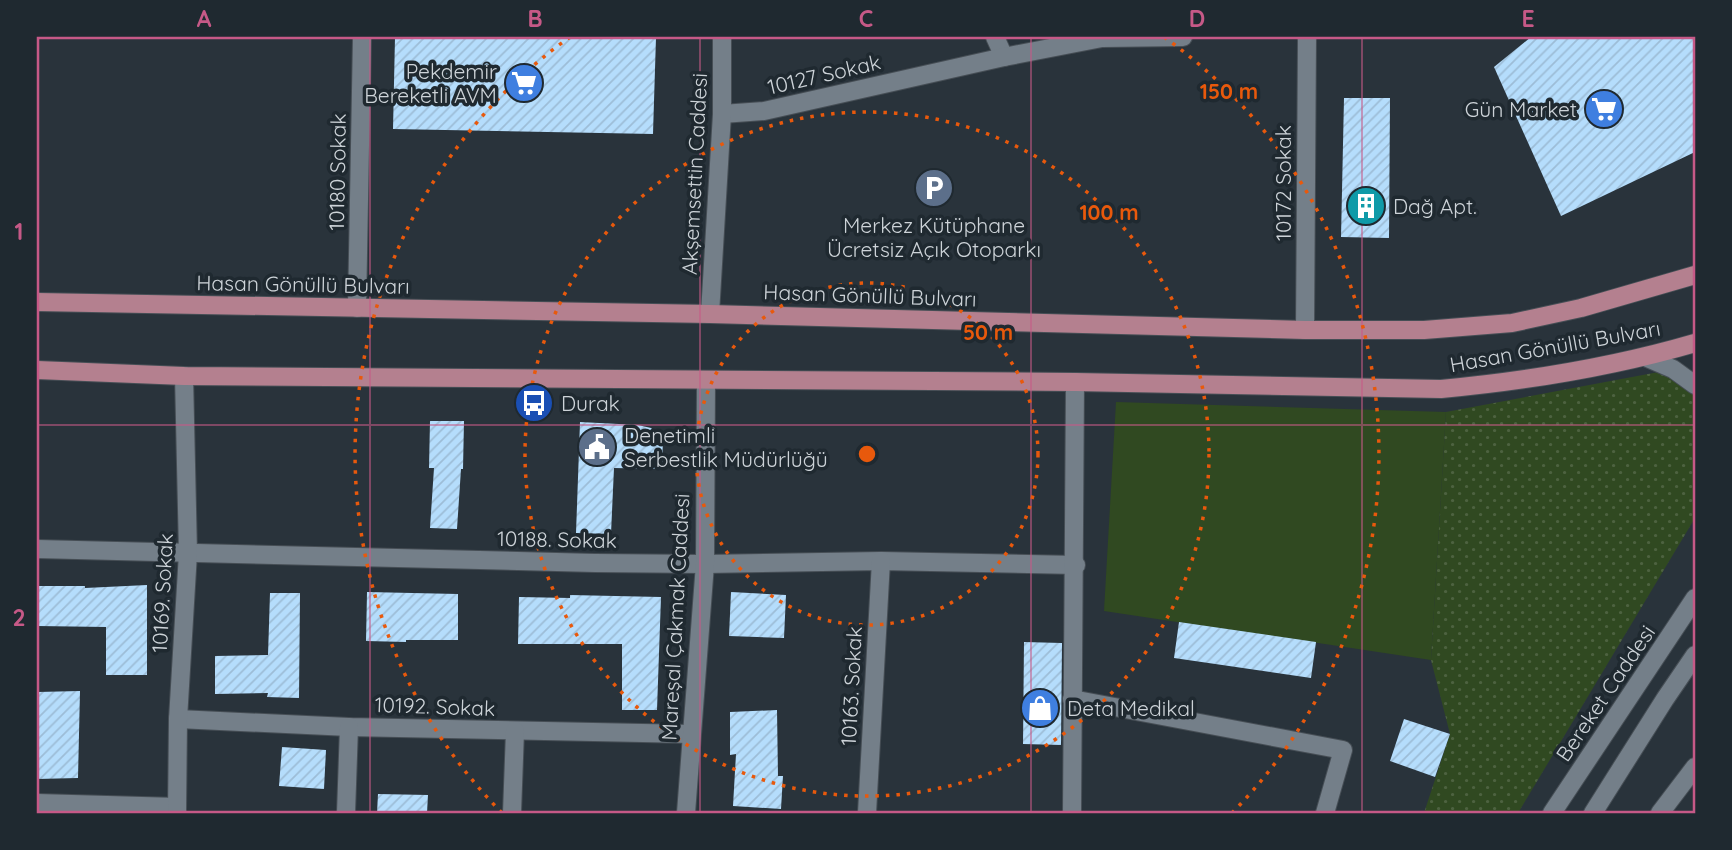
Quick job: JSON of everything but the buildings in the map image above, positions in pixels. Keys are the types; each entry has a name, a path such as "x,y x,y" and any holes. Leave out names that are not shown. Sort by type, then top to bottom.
{"main road":[{"name":"Hasan Gönüllü Bulvarı","path":"37,302 1423,331 1512,323 1581,308 1695,275"},
{"name":"Hasan Gönüllü Bulvarı","path":"37,370 184,376 1075,382 1441,389 1491,384 1645,357 1695,343"}],"street":[{"name":"10180 Sokak","path":"356,309 362,37"},
{"name":"Akşemsettin Caddesi","path":"710,314 722,114 722,37"},
{"path":"995,37 1004,57"},
{"name":"10127 Sokak","path":"722,114 765,111 1004,57 1102,38 1183,37"},
{"name":"10172 Sokak","path":"1305,330 1307,37"},
{"path":"1645,357 1673,369 1695,384"},
{"name":"10169. Sokak","path":"177,810 178,719 188,553 184,376"},
{"name":"Mareşal Çakmak Caddesi","path":"686,813 705,564 706,381"},
{"path":"1072,813 1076,565 1075,382"},
{"name":"10188. Sokak","path":"37,549 705,564 881,561 1076,565"},
{"name":"10163. Sokak","path":"867,813 881,561"},
{"name":"Bereket Caddesi","path":"1552,813 1695,598"},
{"path":"1593,813 1695,655"},
{"path":"1072,699 1343,750 1325,813"},
{"name":"10192. Sokak","path":"178,719 515,732 691,734"},
{"path":"346,813 349,727"},
{"path":"512,813 515,732"},
{"path":"1661,813 1695,766"},
{"path":"37,803 177,810"}],"green space":[{"path":"1680,368 1695,395 1695,518 1518,813 1424,813 1450,734 1431,660 1446,412"},
{"path":"1116,402 1446,412 1431,660 1104,611"}],"place":[{"name":"Pekdemir Bereketli AVM","path":"524,83"},
{"name":"Gün Market","path":"1604,109"},
{"name":"Merkez Kütüphane Ücretsiz Açık Otoparkı","path":"934,188"},
{"name":"Dağ Apt.","path":"1366,206"},
{"name":"Durak","path":"534,403"},
{"name":"Denetimli Serbestlik Müdürlüğü","path":"597,447"},
{"name":"Deta Medikal","path":"1040,708"}]}
